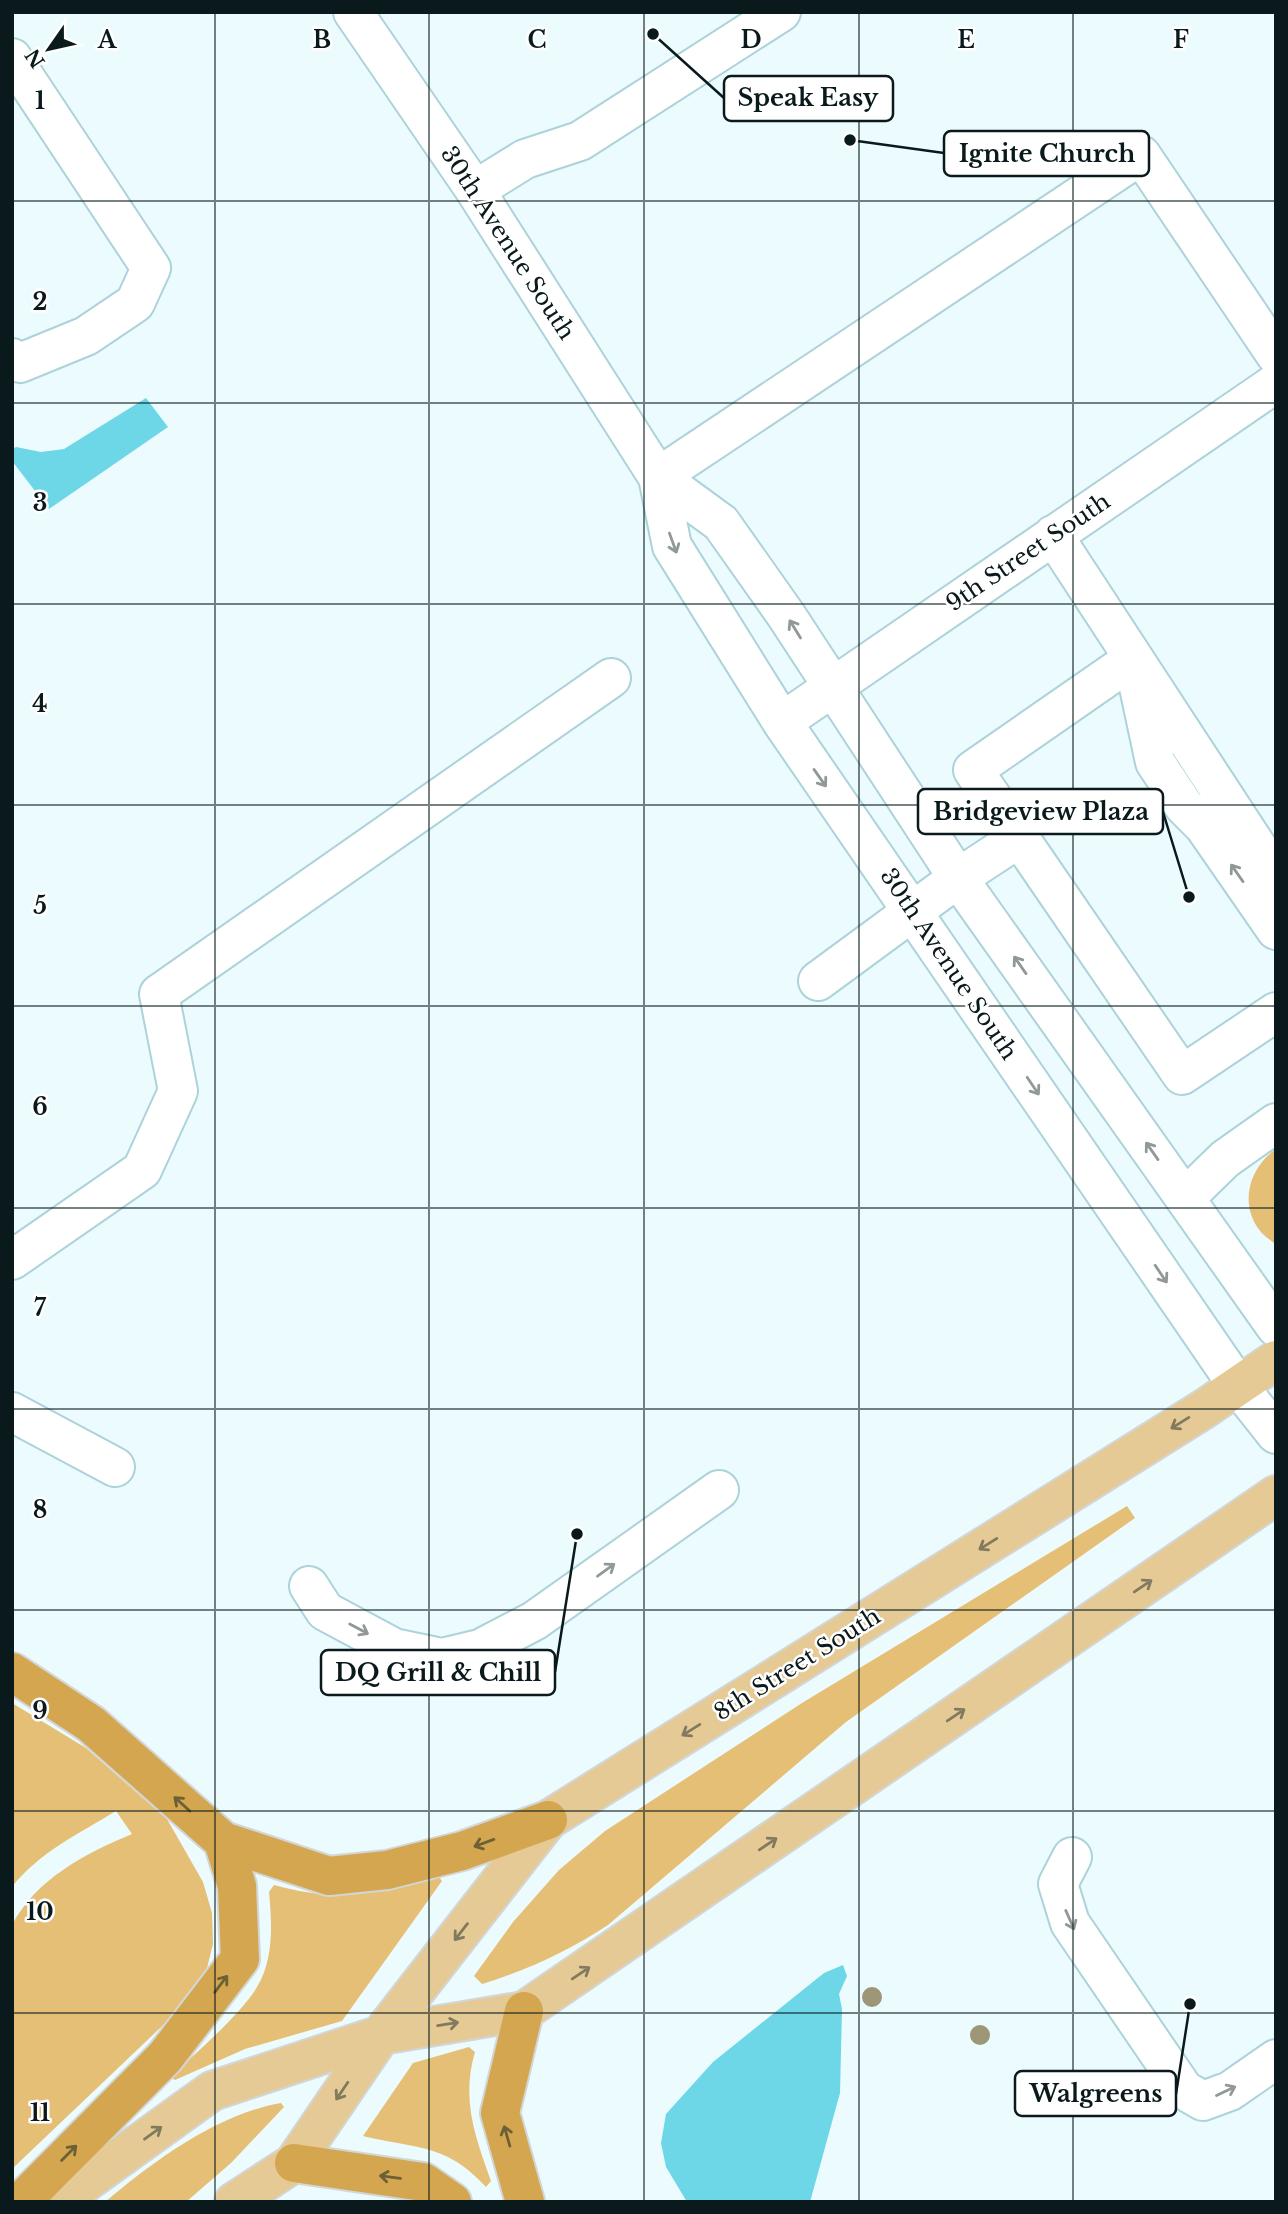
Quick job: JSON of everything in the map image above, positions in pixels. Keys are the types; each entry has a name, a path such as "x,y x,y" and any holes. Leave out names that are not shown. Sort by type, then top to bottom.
{"highway":[{"path":"12,1672 91,1724 223,1841 329,1876 387,1870 462,1851 548,1820"},
{"path":"21,2202 165,2057 240,1959 237,1886 223,1841"},
{"path":"524,2011 500,2113 525,2202"},
{"path":"294,2163 424,2182 452,2202"}],"main road":[{"name":"8th Street South","path":"234,2202 294,2163 381,2035 548,1820 1276,1360"},
{"path":"58,2202 212,2091 381,2035 524,2011 1276,1495"}],"street":[{"name":"30th Avenue South","path":"353,12 475,190 658,477 672,546 782,722 1238,1386 1276,1434"},
{"path":"475,190 525,159 580,141 780,12"},
{"path":"12,58 150,268 135,303 86,336 20,363 12,358"},
{"path":"658,477 1141,155 1276,355"},
{"name":"9th Street South","path":"782,722 1276,383"},
{"name":"30th Avenue South","path":"658,477 721,523 786,615 958,878 1276,1327"},
{"path":"1053,535 1276,876"},
{"path":"1133,659 973,770 1182,1075 1276,1012"},
{"path":"1133,659 1155,762 1184,806 1204,826 1276,930"},
{"path":"12,1260 142,1170 178,1091 159,994 611,678"},
{"path":"818,981 958,878 1018,838"},
{"path":"1185,1198 1225,1159 1276,1123"},
{"path":"12,1412 115,1467"},
{"path":"309,1586 325,1611 394,1648 442,1658 480,1649 534,1621 719,1490"},
{"path":"1072,1857 1058,1884 1070,1923 1184,2090 1203,2101 1230,2091 1276,2059"}],"shaded area":[{"path":"1276,1149 1276,1244 1263,1235 1255,1223 1249,1197 1256,1170"},
{"path":"1127,1506 1135,1518 846,1722 608,1925 563,1951 515,1973 482,1984 474,1976 513,1922 559,1870 605,1831 802,1703"},
{"path":"12,1703 86,1748 167,1819 203,1882 212,1913 213,1944 207,1968 178,2011 12,2169 12,1925 34,1894 48,1881 80,1859 132,1834 116,1811 47,1854 12,1887"},
{"path":"436,1873 442,1881 342,2021 245,2049 175,2080 170,2077 229,2021 250,1998 263,1976 269,1953 271,1928 269,1892 274,1885 317,1894 356,1894 395,1887"},
{"path":"469,2047 475,2052 469,2086 472,2117 491,2181 486,2187 457,2162 443,2155 415,2146 363,2136 413,2063"},
{"path":"281,2103 284,2107 231,2163 186,2202 105,2202 165,2156 210,2128 233,2117"}],"water":[{"path":"146,398 168,427 49,509 12,461 12,449 16,447 41,452 64,449"},
{"path":"843,1965 847,1976 839,1994 842,2009 840,2093 810,2202 687,2202 666,2167 661,2143 666,2114 713,2062 824,1973"}],"place":[{"name":"Speak Easy","path":"653,34"},
{"name":"Ignite Church","path":"850,140"},
{"name":"Bridgeview Plaza","path":"1189,897"},
{"name":"DQ Grill & Chill","path":"577,1534"},
{"name":"Walgreens","path":"1190,2004"}]}
